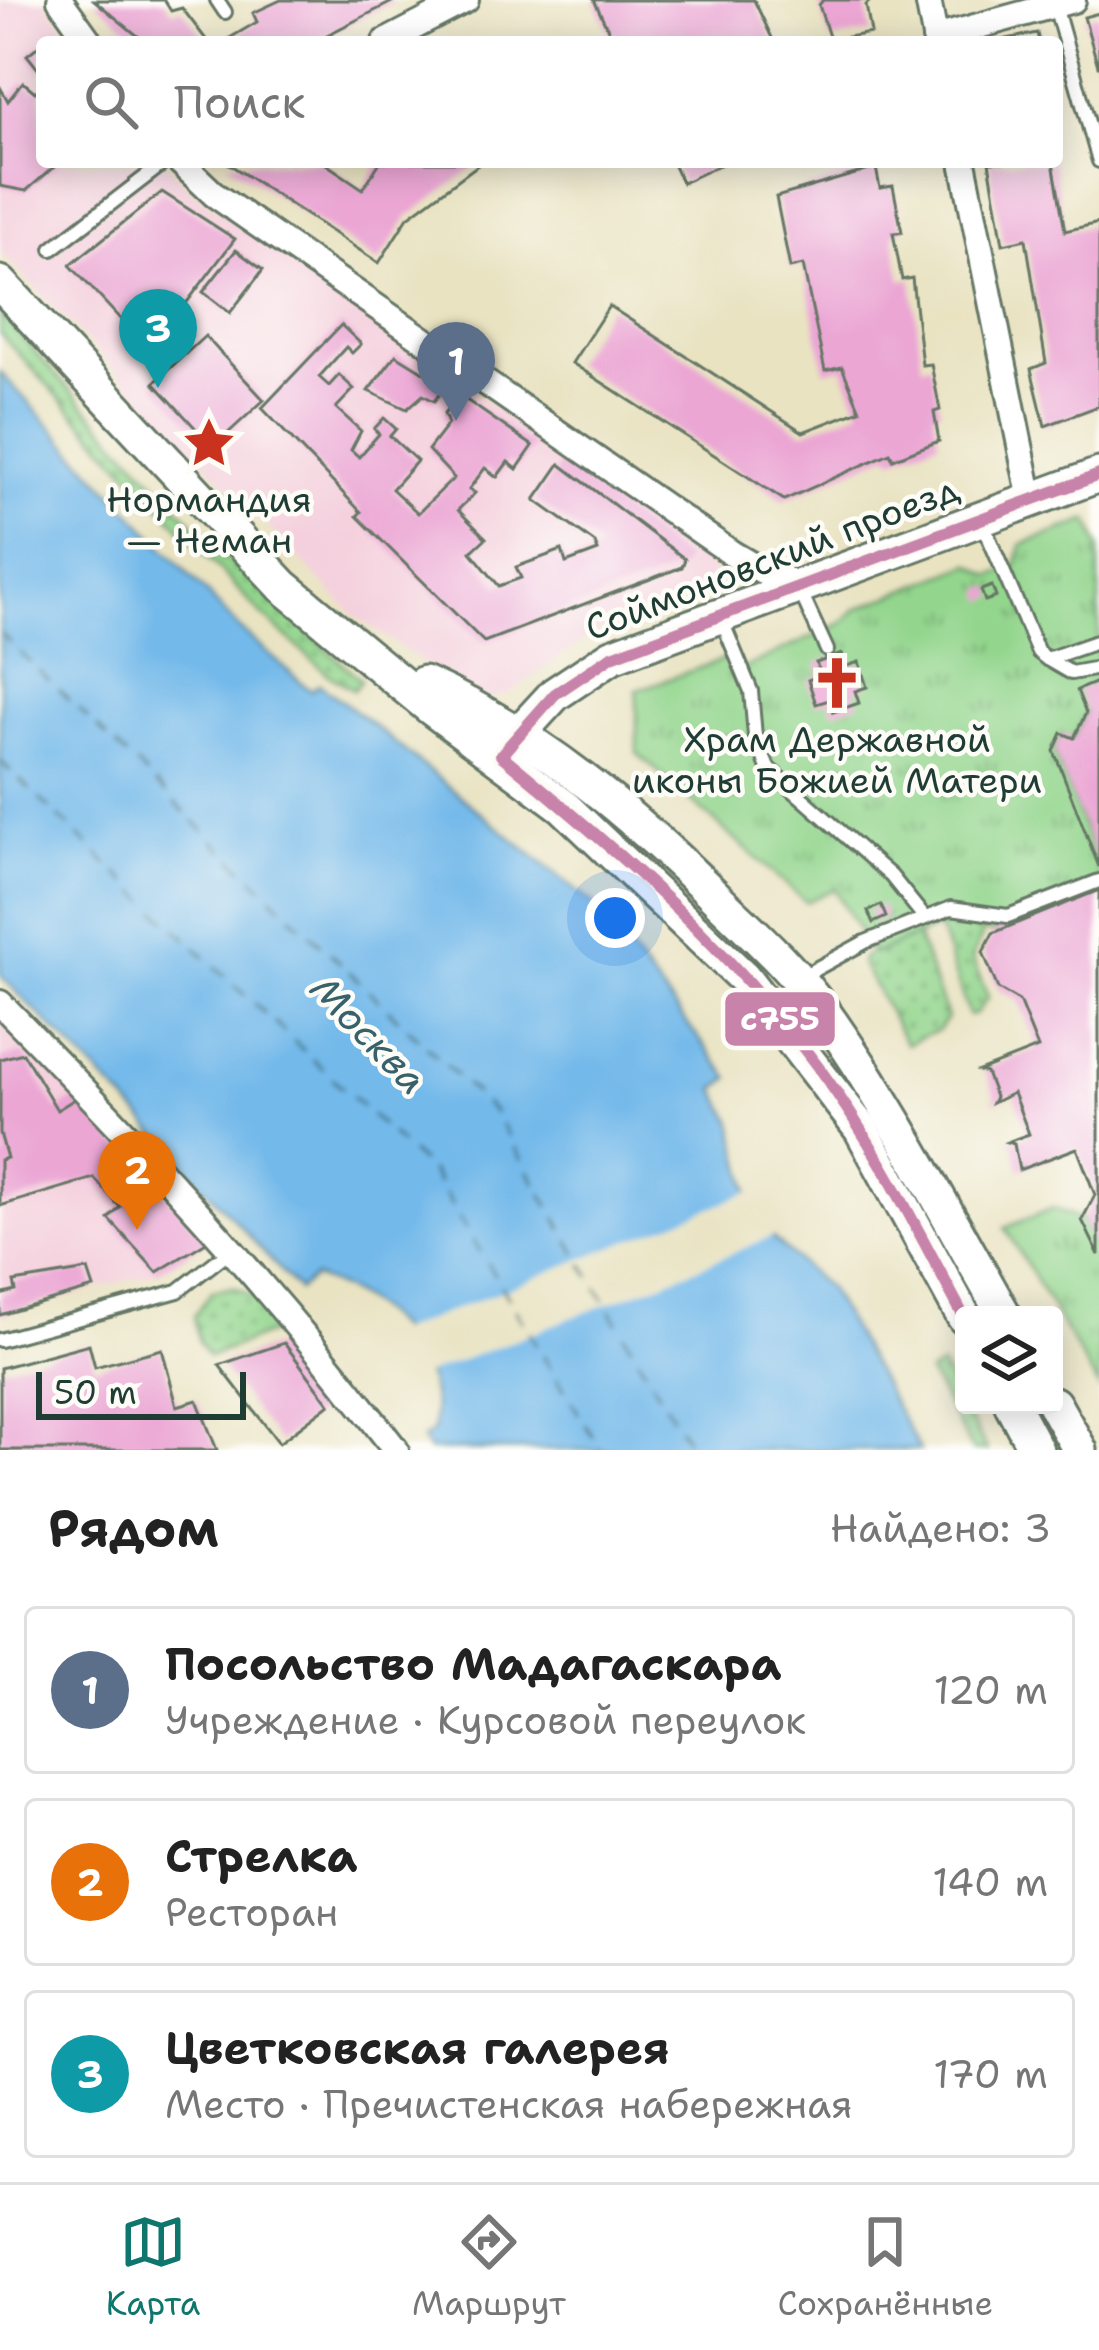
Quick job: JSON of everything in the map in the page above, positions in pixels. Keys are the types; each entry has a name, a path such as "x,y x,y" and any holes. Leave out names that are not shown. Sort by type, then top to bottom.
{"main road":[{"path":"0,283 284,586 373,660 510,743 585,777 656,838 797,980 890,1113 999,1306"},
{"name":"Соймоновский проезд","path":"510,743 582,672 719,615 1099,475"},
{"path":"510,743 787,1028 862,1129 958,1306"},
{"path":"1017,1414 1036,1450"},
{"path":"1060,1414 1080,1450"}],"street":[{"path":"60,0 86,36"},
{"path":"928,0 935,36"},
{"path":"396,36 458,2"},
{"path":"947,36 1026,6 1064,3"},
{"path":"186,168 215,195 733,554 798,585"},
{"path":"964,168 1031,500"},
{"path":"0,1003 232,1248 396,1450"}],"lane":[{"path":"1064,3 1099,161"},
{"path":"52,249 157,168"},
{"path":"981,520 1029,639 1047,659 1070,673 1099,668"},
{"path":"798,585 827,650"},
{"path":"719,615 751,691 755,736 768,768 891,876 924,917"},
{"path":"1047,659 1099,641"},
{"path":"797,980 830,958 924,917 962,906 1008,916 1099,881"},
{"path":"0,1340 178,1291 232,1248"}],"shaded area":[{"path":"0,0 45,0 71,36 36,36 36,168 170,168 191,190 707,560 716,574 714,581 592,635 508,694 487,699 444,677 354,615 0,252"},
{"path":"0,1015 212,1238 157,1272 0,1315"}],"green space":[{"path":"0,314 218,550 361,680 354,690 328,674 259,612 0,334"},
{"path":"1089,520 1099,547 1099,681 1074,738 1062,733 1054,751 1099,868 1099,890 993,933 948,923 873,954 834,889 806,902 637,753 637,690 725,659 731,673 736,672 842,623 856,609 971,564 991,576 1016,566 1021,545"},
{"path":"937,922 985,929 972,958 988,997 969,1016"},
{"path":"916,933 947,1018 938,1030 906,1044 861,962 864,956"},
{"path":"1053,1208 1082,1220 1099,1255 1099,1388 1063,1327 1063,1306 1051,1306 1005,1228"},
{"path":"233,1287 257,1298 284,1327 209,1357 199,1342 194,1316 212,1291"},
{"path":"941,1366 955,1392 955,1414 967,1414 987,1450 972,1450 929,1373"}],"water":[{"name":"Москва","path":"0,372 240,629 311,691 319,684 358,713 595,906 730,1078 716,1089 733,1122 749,1192 774,1239 829,1290 920,1450 429,1450 422,1440 433,1431 428,1378 402,1334 339,1287 314,1277 298,1290 141,1117 0,975"}],"pier":[{"path":"755,1190 778,1234 664,1282 421,1376 395,1333"}],"building":[{"path":"94,0 164,0 171,11 182,8 203,36 138,36"},
{"path":"281,0 396,0 325,36 233,36 257,22 253,13"},
{"path":"594,0 754,0 771,36 611,36"},
{"path":"823,0 871,0 866,5 871,33 829,36 819,5"},
{"path":"1099,13 1099,66 1098,66 1084,17"},
{"path":"23,82 36,91 36,168 53,168 26,191 0,186 0,87 8,101"},
{"path":"235,168 332,168 363,189 376,168 474,168 408,217 379,263"},
{"path":"675,168 713,168 682,183"},
{"path":"876,168 880,188 893,186 902,232 893,233 902,280 912,278 922,365 931,364 940,410 934,412 939,441 893,459 890,453 784,500 572,363 609,306 803,432 860,410 842,367 825,371 803,265 790,268 776,197"},
{"path":"990,168 1054,168 1065,231 1099,223 1099,406 1045,426 1031,369 1046,363 1026,239 1003,244"},
{"path":"162,192 235,239 150,351 70,265"},
{"path":"236,250 263,270 230,313 203,292"},
{"path":"341,325 361,344 352,353 346,347 319,377 329,386 339,375 354,389 336,408 361,431 351,450 359,457 379,434 374,429 384,418 396,429 390,436 417,461 392,489 418,513 454,478 428,450 448,424 444,414 459,395 533,446 517,469 508,462 497,477 485,468 469,489 475,493 458,510 486,538 471,552 499,586 521,578 516,567 562,550 566,563 598,551 595,543 535,500 560,464 685,559 682,567 484,642 357,516 361,512 262,408"},
{"path":"205,336 264,400 213,447 154,383"},
{"path":"396,355 446,386 434,401 423,395 407,409 368,391"},
{"path":"992,586 996,597 985,601 981,590"},
{"name":"Храм Державной иконы Божией Матери","path":"842,654 847,666 859,662 867,687 855,691 859,703 833,712 829,700 816,704 808,680 821,675 816,663"},
{"path":"1099,681 1099,867 1054,751 1062,733 1074,738 1086,713 1077,690"},
{"path":"1099,890 1099,1255 1082,1220 1095,1195 1077,1148 1019,1170 1014,1144 1007,1142 1029,1134 1013,1093 992,1103 995,1097 986,1073 979,1071 1038,1048 1019,1001 998,989 983,952 993,933"},
{"path":"881,905 886,917 873,923 868,911"},
{"path":"23,1053 57,1110 75,1099 208,1241 157,1272 109,1219 120,1207 94,1178 0,1206 0,1160 7,1158 0,1133 0,1059"},
{"path":"88,1270 94,1288 0,1315 0,1295 16,1291 14,1282"},
{"path":"284,1343 330,1404 279,1443 219,1365"},
{"path":"89,1344 95,1367 162,1349 177,1406 197,1400 217,1450 0,1450 0,1368"}],"ferry route":[{"path":"0,633 494,1112 692,1450"},
{"path":"0,761 432,1173 601,1450"}],"transit line":[{"name":"с755","path":"958,1306 861,1130 786,1026 671,903 501,755 555,694 612,656 1099,475"}],"place":[{"name":"Цветковская галерея","path":"158,388"},
{"name":"Посольство Мадагаскара","path":"456,421"},
{"name":"Нормандия — Неман","path":"209,443"},
{"name":"Храм Державной иконы Божией Матери","path":"837,683"},
{"name":"Стрелка","path":"137,1230"}]}
